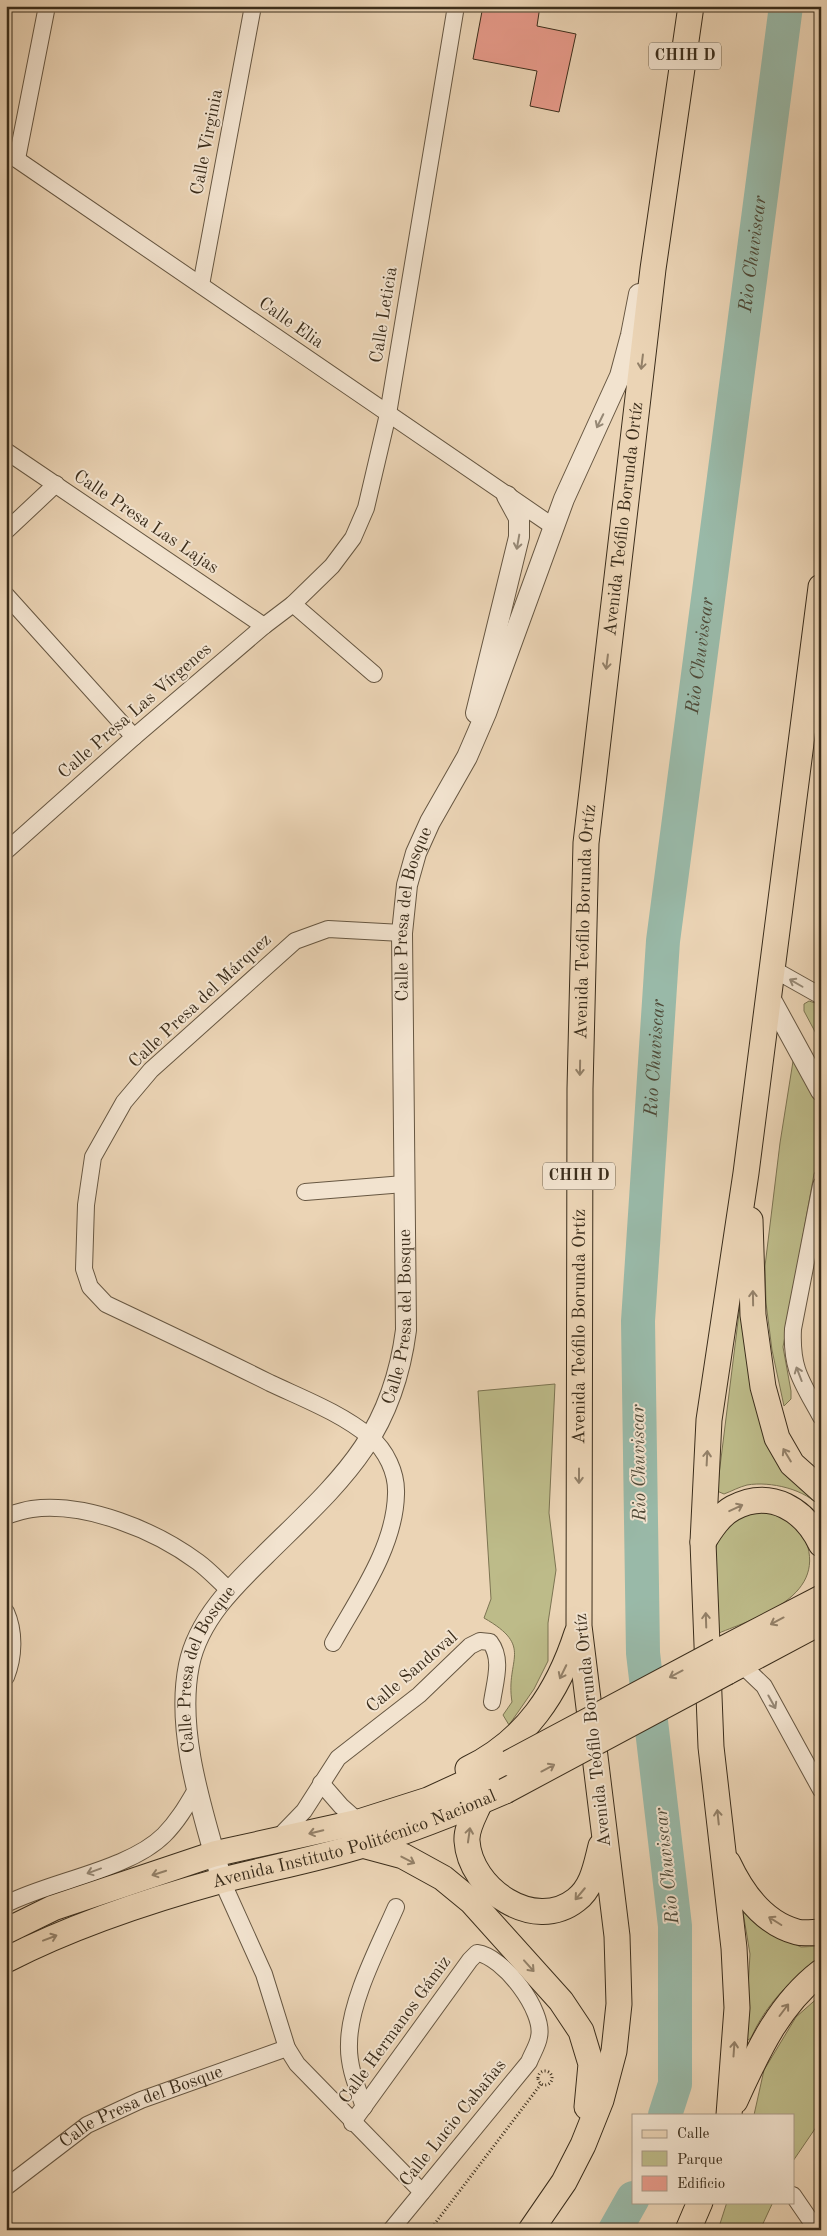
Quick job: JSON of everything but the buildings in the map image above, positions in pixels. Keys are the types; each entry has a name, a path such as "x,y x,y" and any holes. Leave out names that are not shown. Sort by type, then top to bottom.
{"main road":[{"name":"CHIH D","path":"678,106 692,6"},
{"name":"Avenida Teófilo Borunda Ortíz","path":"531,2230 564,2182 583,2145 601,2100 614,2051 619,2004 617,1936 579,1626 580,1088 586,842 653,269 678,106"},
{"path":"728,2114 737,2008 734,1948 711,1747 703,1542 709,1420 746,1172 821,587"},
{"path":"746,1172 752,1238 753,1315 763,1388 777,1438 792,1464 821,1490"},
{"path":"703,1542 718,1520 734,1508 756,1500 779,1503 798,1511 814,1528 821,1544"},
{"name":"Avenida Instituto Politécnico Nacional","path":"6,1931 53,1908 214,1854 273,1842 434,1821 505,1791 729,1663 819,1602"},
{"path":"579,1626 568,1662 556,1687 534,1717 508,1742 476,1764 364,1829 403,1856 443,1878 471,1901 560,2001 581,2031 591,2064 583,2145"},
{"name":"Avenida Instituto Politécnico Nacional","path":"6,1960 46,1939 222,1881 364,1829 729,1663"},
{"path":"480,1802 471,1822 467,1840 472,1862 486,1881 504,1900 525,1910 555,1911 577,1900 592,1879 604,1833"},
{"path":"721,1845 738,1884 754,1906 776,1923 798,1932 821,1932"},
{"path":"728,2114 765,2037 786,2006 821,1972"},
{"path":"688,2230 699,2204"}],"street":[{"path":"12,156 47,6"},
{"name":"Calle Virginia","path":"201,285 253,6"},
{"name":"Calle Leticia","path":"293,604 332,566 353,538 366,508 388,414 456,6"},
{"name":"Calle Presa del Bosque","path":"422,2192 352,2123 297,2064 287,2048 264,1974 222,1881 197,1788 187,1735 186,1696 189,1664 202,1632 229,1590 349,1470 372,1438 384,1416 395,1389 404,1349 406,1330 402,933 410,868 430,822 467,757 502,673 576,470 620,376 637,306 662,128 678,106"},
{"name":"Calle Elia","path":"12,156 554,527"},
{"name":"Calle Presa Las Lajas","path":"6,451 264,626"},
{"path":"6,531 56,484"},
{"path":"467,757 479,699 519,537 519,518 507,496"},
{"path":"6,595 134,737"},
{"path":"293,604 374,674"},
{"name":"Calle Presa Las Vírgenes","path":"6,851 134,737 264,626 293,604"},
{"name":"Calle Presa del Márquez","path":"372,1438 335,1414 106,1304 90,1287 84,1269 86,1205 93,1157 124,1102 150,1070 270,962 295,941 328,929 402,933"},
{"path":"772,969 821,996"},
{"path":"769,996 821,1090"},
{"path":"305,1192 404,1184"},
{"path":"821,1185 793,1329 792,1352 798,1374 821,1417"},
{"path":"333,1642 373,1571 390,1529 396,1493 393,1471 385,1454 372,1438"},
{"path":"6,1516 33,1509 68,1509 124,1521 165,1539 199,1562 229,1590"},
{"path":"6,1612 12,1640 12,1663 6,1677"},
{"name":"Calle Sandoval","path":"321,1783 338,1758 412,1701 470,1646 480,1641 490,1642 496,1651 498,1663 492,1702"},
{"path":"729,1663 764,1686 821,1790"},
{"path":"273,1842 304,1811 321,1783 364,1829"},
{"path":"6,1904 116,1863 145,1849 163,1837 177,1821 197,1788"},
{"path":"364,2107 352,2074 348,2045 352,2014 396,1907"},
{"name":"Calle Hermanos Gámiz","path":"352,2123 477,1953 484,1954 515,1981 538,2014 540,2036"},
{"name":"Calle Lucio Cabañas","path":"391,2230 514,2083 529,2062 540,2036"},
{"name":"Calle Presa del Bosque","path":"6,2187 87,2125 158,2094 287,2048"},
{"path":"794,2196 817,2230"}],"path":[{"path":"546,2071 550,2073 551,2082 545,2086 541,2084 538,2080 539,2074 546,2071"},
{"path":"430,2230 541,2084"}],"green space":[{"path":"809,1001 821,1005 821,1043 804,1011 804,1004"},
{"path":"794,1055 821,1107 821,1162 814,1174 783,1347 791,1391 791,1399 784,1406 772,1350 766,1303 765,1266 780,1143"},
{"path":"743,1304 747,1346 821,1502 821,1508 814,1501 797,1491 766,1484 747,1485 724,1494 717,1491 740,1305"},
{"path":"555,1384 549,1513 556,1570 548,1623 548,1661 534,1689 509,1725 503,1715 512,1702 513,1646 509,1637 500,1628 484,1618 491,1599 478,1391"},
{"path":"760,1512 783,1516 797,1527 806,1541 810,1561 806,1578 796,1592 782,1604 765,1614 714,1635 712,1569 720,1537 728,1525 741,1516"},
{"path":"741,1900 769,1932 801,1947 821,1946 821,1957 780,1993 764,2014 751,2038 745,2042 750,1954"},
{"path":"821,1995 821,2120 794,2160 794,2114 754,2114 764,2070 796,2017"},
{"path":"726,2204 772,2204 760,2230 718,2230"}],"waterway":[{"name":"Rio Chuviscar","path":"665,2114 675,2084 675,1926 643,1653 638,1321 663,941 786,6"},
{"name":"Rio Chuviscar","path":"615,2230 632,2200"}]}
